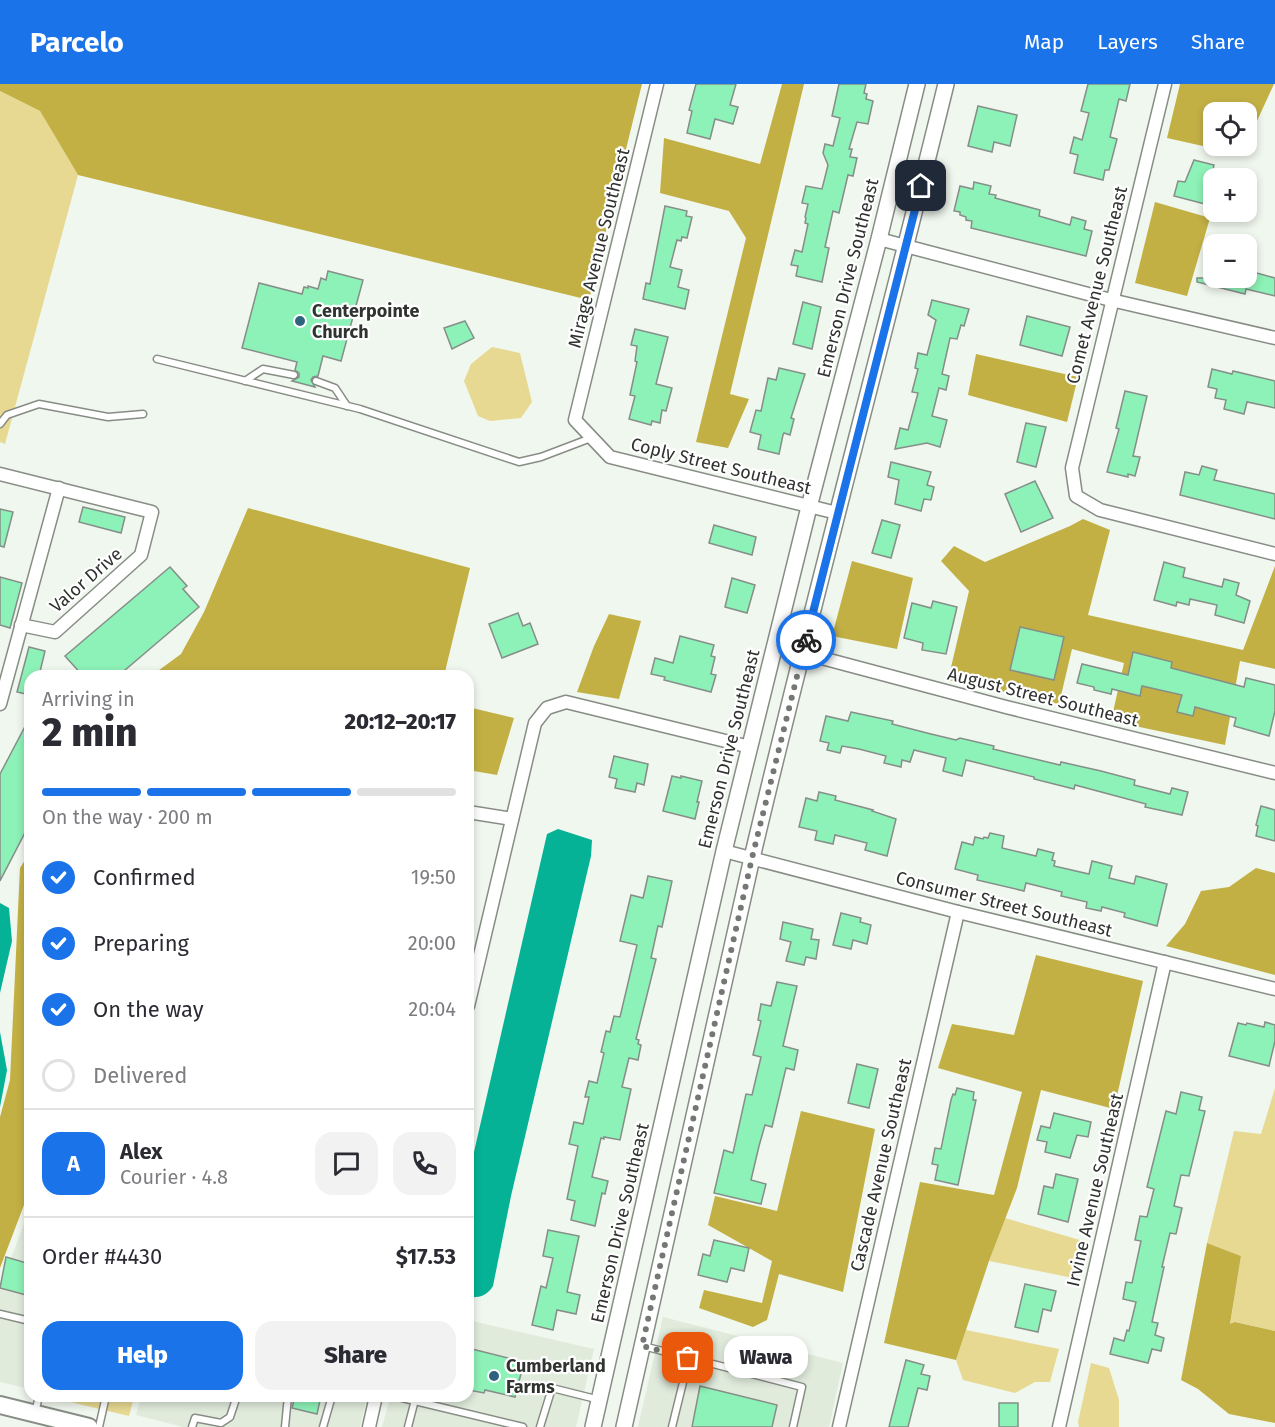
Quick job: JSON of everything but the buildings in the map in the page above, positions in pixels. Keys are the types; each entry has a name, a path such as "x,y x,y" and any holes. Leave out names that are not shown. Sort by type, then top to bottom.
{"main road":[{"path":"0,1405 89,1427"}],"street":[{"name":"Mirage Avenue Southeast","path":"575,420 657,84"},
{"name":"Emerson Drive Southeast","path":"594,1427 724,851 916,84"},
{"path":"624,1427 752,858 946,84"},
{"name":"Comet Avenue Southeast","path":"1165,84 1072,468 1076,496 1100,510 1275,554"},
{"path":"879,239 1111,300 1275,338"},
{"name":"Coply Street Southeast","path":"575,420 610,457 837,513"},
{"name":"Valor Drive","path":"0,474 152,512 141,555 54,632 21,625"},
{"name":"Valor Drive","path":"0,704 58,488"},
{"name":"August Street Southeast","path":"802,653 1006,707 1275,773"},
{"path":"474,980 535,723 547,708 566,702 750,747"},
{"path":"474,813 512,819"},
{"name":"Consumer Street Southeast","path":"724,851 958,912 1275,989"},
{"name":"Cascade Avenue Southeast","path":"839,1427 958,912"},
{"name":"Irvine Avenue Southeast","path":"1059,1427 1165,962"},
{"path":"369,1427 375,1402"}],"lane":[{"path":"158,359 348,406 519,462 541,457 591,437"},
{"path":"245,381 263,369 294,375"},
{"path":"316,381 335,388 348,406"},
{"path":"0,424 7,415 39,404 108,417 142,414"},
{"path":"0,1314 24,1320"},
{"path":"642,1346 801,1386 793,1427"},
{"path":"672,1427 688,1358"},
{"path":"540,1427 552,1388 601,1400"},
{"path":"35,1414 38,1402"},
{"path":"99,1427 105,1402"},
{"path":"192,1427 195,1418 221,1423 230,1417 235,1402"},
{"path":"285,1427 287,1402"},
{"path":"323,1427 330,1402"},
{"path":"408,1427 414,1402"},
{"path":"423,1402 523,1427"}],"shaded area":[{"path":"0,84 642,84 589,300 78,175 40,111 0,91"},
{"path":"782,84 804,84 730,394 749,399 728,448 696,442 746,238 729,211 660,193 664,138 760,164"},
{"path":"1180,84 1274,84 1257,121 1257,102 1203,102 1203,146 1167,138"},
{"path":"0,91 40,111 78,175 5,444 0,442"},
{"path":"1155,202 1203,216 1203,222 1209,222 1205,234 1203,234 1203,242 1187,296 1135,283"},
{"path":"492,347 520,353 532,402 521,418 490,421 478,416 464,381 471,364"},
{"path":"976,354 1078,377 1067,422 968,395"},
{"path":"248,508 470,568 445,670 159,670 181,654 204,612"},
{"path":"1083,519 1110,530 1088,615 1243,650 1275,566 1275,669 1240,661 1225,745 1111,721 1124,663 1072,649 1059,704 948,680 969,591 941,561 954,546 985,562"},
{"path":"852,561 913,578 897,649 832,636"},
{"path":"609,614 641,621 619,699 577,692"},
{"path":"474,708 514,718 497,775 474,771"},
{"path":"558,829 592,840 591,856 511,1196 493,1286 482,1296 474,1297 474,1152 547,834"},
{"path":"24,862 24,1205 0,1268 0,1117 10,1080 20,868"},
{"path":"1256,868 1275,873 1275,975 1166,946 1185,924 1201,891 1229,887"},
{"path":"0,903 9,908 12,941 0,993"},
{"path":"1036,955 1143,981 1114,1109 1041,1090 1017,1188 989,1261 956,1360 884,1343 920,1182 994,1195 1022,1092 938,1068 952,1024 1014,1035"},
{"path":"0,1032 7,1070 0,1107"},
{"path":"1275,1088 1275,1331 1236,1322 1230,1325 1241,1256 1207,1243 1234,1131 1261,1134"},
{"path":"801,1111 875,1129 843,1292 779,1274 767,1320 753,1327 699,1308 704,1290 762,1303 772,1261 708,1225 715,1196 777,1211"},
{"path":"1005,1218 1083,1241 1073,1278 989,1261"},
{"path":"24,1224 24,1388 0,1382 0,1287"},
{"path":"1207,1243 1241,1256 1230,1324 1235,1322 1275,1331 1275,1423 1229,1414 1198,1389 1181,1380"},
{"path":"663,1317 843,1363 829,1427 638,1427"},
{"path":"474,1321 594,1349 576,1427 382,1427 389,1402 474,1402"},
{"path":"966,1330 1059,1349 1050,1382 1035,1382 1015,1393 963,1380 956,1360"},
{"path":"1091,1363 1109,1368 1119,1400 1119,1427 1079,1427 1078,1422"},
{"path":"70,1402 133,1402 129,1416"},
{"path":"140,1402 366,1402 360,1427 183,1427 136,1415"}],"way so far":[{"path":"688,1358 642,1346 752,858 806,640"}],"place":[{"name":"Centerpointe Church","path":"300,321"},
{"name":"Wawa","path":"688,1358"},
{"name":"Cumberland Farms","path":"494,1376"}],"route":[{"path":"806,640 921,186"}]}
